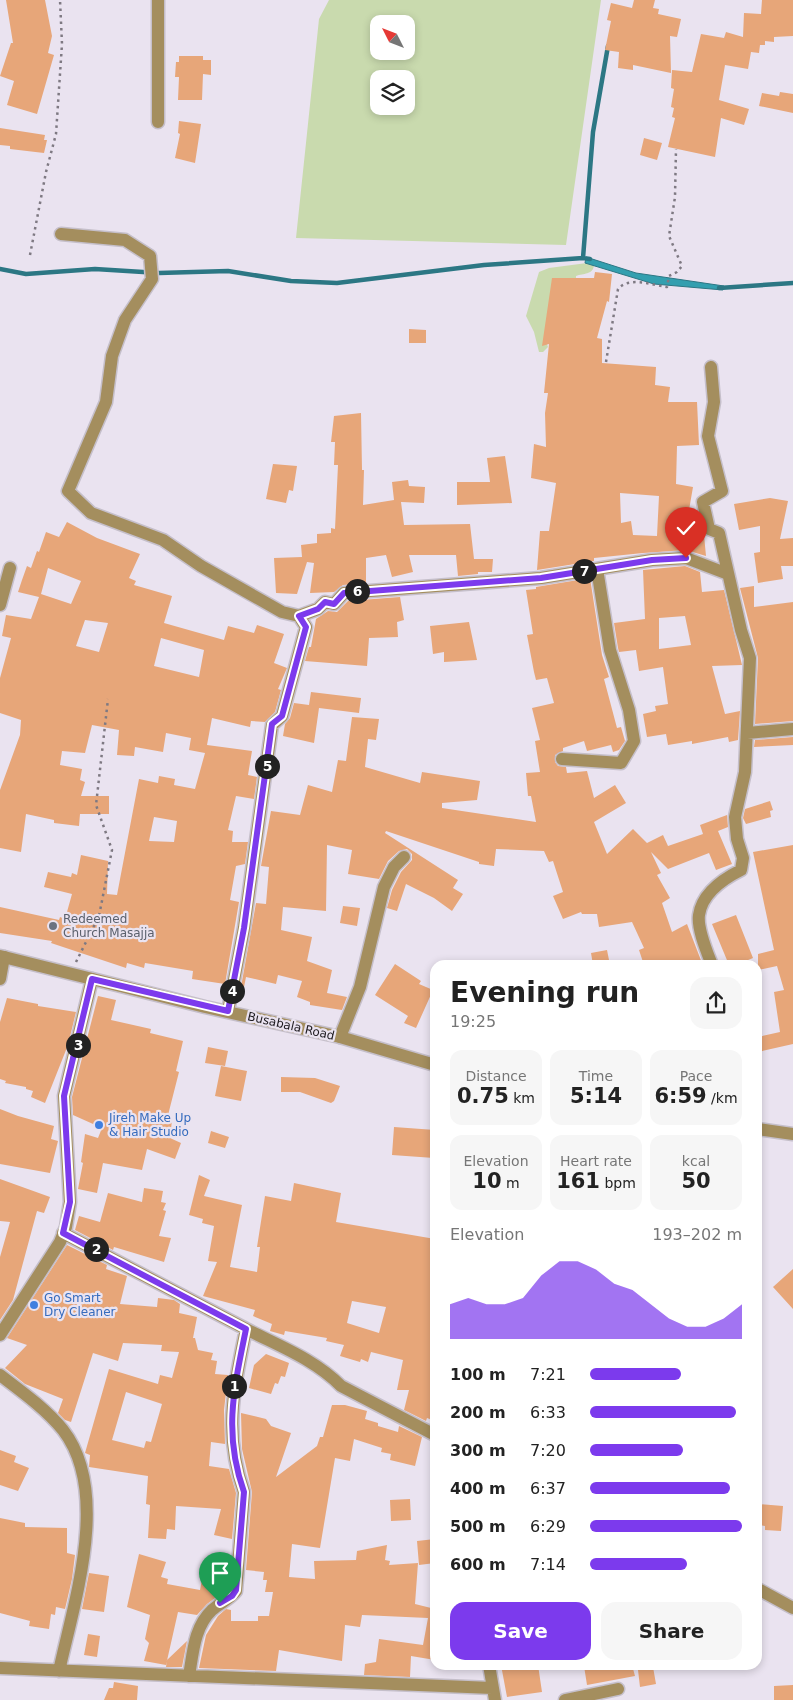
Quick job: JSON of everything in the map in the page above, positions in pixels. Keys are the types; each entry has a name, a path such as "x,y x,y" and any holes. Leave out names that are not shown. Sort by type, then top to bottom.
{"street":[{"path":"158,0 158,122"},
{"path":"61,234 125,240 150,256 152,279 125,320 112,356 106,402 68,491 91,513 163,540 201,566 282,612 299,616 318,609 325,602 334,604 344,593 541,578 652,560 686,558 728,574"},
{"path":"711,367 714,402 708,436 722,491 704,502 709,529 719,532 741,630 750,658 746,772 735,817 737,839 743,858 741,870 726,878 707,896 699,916 711,960"},
{"path":"0,605 10,568"},
{"path":"562,759 621,763 634,741 629,710 610,650 597,569"},
{"path":"228,1011 246,919 272,724 282,716 306,627 299,616"},
{"path":"747,733 793,729"},
{"path":"340,1037 360,987 384,887 394,867 404,857"},
{"path":"0,980 2,957"},
{"name":"Busabala Road","path":"2,957 340,1037 430,1064"},
{"path":"0,1335 50,1257 63,1233 70,1202 64,1096 92,979"},
{"path":"762,1130 793,1134"},
{"path":"63,1233 246,1329 294,1351 330,1375 341,1386 430,1432"},
{"path":"189,1676 199,1626 208,1614 220,1603 232,1596 236,1590 244,1492 238,1477 232,1439 232,1398 246,1329"},
{"path":"0,1374 23,1392 63,1430 76,1454 85,1486 86,1512 82,1563 59,1671"},
{"path":"762,1591 793,1608"},
{"path":"0,1668 189,1676 493,1694 489,1670"},
{"path":"565,1700 618,1689"}],"path":[{"path":"30,255 46,172 56,134 62,30 60,0"},
{"path":"606,362 618,289 622,284 631,282 667,287 669,276 678,272 682,266 670,236 675,197 676,149"},
{"path":"69,974 99,916 112,850 96,805 108,699"}],"green space":[{"path":"329,0 601,0 566,245 296,238 319,19"},
{"path":"587,263 594,266 593,269 590,272 576,276 576,284 544,335 548,347 543,352 539,352 534,332 526,316 539,272 549,268"}],"water":[{"path":"586,257 636,273 724,286 723,290 654,284 585,263"}],"building":[{"path":"6,0 45,0 52,36 48,53 54,55 37,114 7,105 14,81 0,76 11,43 13,43"},
{"path":"634,0 655,0 653,8 659,9 658,14 681,19 677,37 670,36 671,73 633,65 633,70 618,68 619,52 605,50 611,21 607,20 611,3 632,8"},
{"path":"762,0 793,0 793,36 774,37 774,42 765,41 765,45 760,45 759,53 751,52 748,69 725,65 719,100 749,109 744,125 721,118 715,157 668,147 675,118 672,117 674,108 671,107 674,89 671,88 672,70 692,72 701,34 724,38 726,32 743,37 744,13 761,14"},
{"path":"179,56 203,56 203,60 211,60 211,75 203,74 202,100 178,100 179,77 175,77 176,62 179,62"},
{"path":"780,92 793,94 793,113 759,106 762,93 779,96"},
{"path":"179,121 201,124 195,163 175,158 180,134 178,133"},
{"path":"0,128 45,135 44,140 47,140 44,153 10,149 10,146 0,145"},
{"path":"644,138 662,143 657,160 640,155"},
{"path":"595,272 612,274 609,302 607,301 597,338 602,339 602,363 656,367 655,385 670,387 668,402 697,402 699,445 677,446 676,484 693,487 689,510 693,511 690,531 702,532 704,535 706,556 686,550 643,553 594,558 594,561 537,570 540,531 549,531 556,483 531,478 534,444 546,447 545,413 548,393 544,393 549,344 542,346 552,278 594,278","holes":["620,493 659,496 657,536 633,535 631,521 621,523"]},
{"path":"409,329 426,330 426,343 409,343"},
{"path":"361,413 362,470 364,470 363,505 394,500 392,482 408,480 409,486 425,487 424,503 401,502 404,525 470,524 474,559 493,559 492,572 478,572 478,574 458,576 456,555 409,555 413,572 392,577 386,555 366,558 366,583 343,585 334,592 310,593 314,563 307,562 297,594 276,593 274,558 302,557 301,545 317,543 317,534 331,533 331,528 335,529 338,465 334,465 335,442 331,442 334,416"},
{"path":"505,456 512,503 457,505 457,482 490,482 487,458"},
{"path":"273,464 297,466 293,491 289,490 286,503 266,499"},
{"path":"770,498 788,501 780,539 793,538 793,566 781,566 783,579 758,583 754,553 760,552 760,526 739,530 734,504"},
{"path":"67,522 97,538 140,554 129,578 136,581 134,585 172,596 164,623 224,640 228,626 254,633 257,625 284,634 274,663 287,668 278,689 281,690 275,712 265,722 251,721 250,727 212,718 207,745 252,751 248,775 257,777 254,799 236,796 228,830 233,831 232,842 248,842 245,864 236,866 230,900 239,902 225,984 192,979 193,971 145,963 144,968 127,963 126,968 51,943 52,941 0,933 0,907 59,920 60,917 65,919 72,894 44,887 48,872 71,877 72,873 77,875 81,855 108,861 107,894 117,895 139,779 158,783 159,776 175,779 174,785 195,789 205,753 189,750 191,738 166,733 163,752 135,747 134,756 117,755 119,730 92,725 85,753 62,751 60,765 82,769 80,780 85,782 81,796 109,796 109,814 80,814 79,826 54,823 54,820 26,814 21,852 0,848 0,790 20,735 21,720 0,713 0,678 11,638 2,636 6,615 31,619 39,597 18,592 22,580 27,566 31,568 37,551 39,552 46,532 59,537","holes":["48,568 81,581 71,604 41,594","85,620 108,623 99,652 76,646","161,638 204,650 199,677 154,666","154,817 177,821 174,842 149,841"]},
{"path":"685,566 700,572 702,592 724,590 742,665 712,666 725,714 740,711 738,740 729,742 728,737 692,744 692,741 668,745 666,734 647,737 643,714 656,711 655,706 668,704 663,667 639,671 636,650 619,652 614,623 645,619 643,570","holes":["685,616 691,645 659,649 659,618"]},
{"path":"590,578 602,655 609,677 604,679 617,728 621,727 625,741 619,750 613,752 611,745 587,751 584,741 563,748 563,751 555,755 555,762 558,766 566,767 567,773 587,771 594,798 615,785 626,803 594,822 607,854 633,829 647,843 663,835 668,846 703,834 700,825 727,815 728,827 718,831 732,864 716,870 709,853 668,869 651,852 661,873 657,875 670,898 662,903 672,932 687,924 701,960 642,960 639,950 644,948 632,922 599,927 597,914 582,914 581,912 563,919 553,896 563,892 553,861 549,862 544,851 496,849 494,866 479,864 479,862 386,831 385,833 458,880 453,888 463,894 452,911 434,898 406,884 397,911 387,908 392,890 401,872 412,860 412,854 407,849 399,851 388,861 379,879 348,874 352,850 327,845 326,911 283,907 281,930 312,937 307,961 332,970 327,993 347,997 342,1010 310,1005 310,1002 297,997 302,981 278,975 276,984 246,977 244,987 241,987 256,903 266,904 269,867 261,866 271,811 300,815 308,785 332,792 338,760 346,761 352,717 379,719 376,740 368,739 365,767 420,783 422,772 480,781 477,800 442,803 442,808 536,822 531,796 528,796 526,773 540,772 535,741 540,740 532,708 554,703 547,678 536,680 527,635 533,634 526,590 536,589 536,587"},
{"path":"754,586 754,607 793,602 793,721 755,724 758,658 740,588"},
{"path":"400,597 404,620 397,622 398,637 369,638 367,666 305,661 309,647 311,647 316,619 328,611 337,612 348,601"},
{"path":"469,622 477,660 444,662 444,652 433,654 430,626"},
{"path":"311,692 361,698 359,713 319,708 314,743 283,736 285,724 290,718 294,703 309,705"},
{"path":"793,737 793,745 754,747 755,740"},
{"path":"770,801 773,810 770,811 771,817 746,824 743,818 745,809"},
{"path":"793,845 793,1044 762,1051 762,1036 780,1032 774,992 784,990 777,966 762,969 762,960 758,960 758,954 774,950 753,852"},
{"path":"343,906 360,908 357,926 340,923"},
{"path":"736,915 753,958 748,960 727,960 712,924"},
{"path":"607,950 609,960 592,960 591,953"},
{"path":"395,964 421,981 419,984 430,989 430,997 416,1028 404,1023 408,1016 375,995"},
{"path":"98,996 116,1000 111,1020 151,1029 150,1033 183,1041 176,1071 179,1072 167,1119 172,1120 170,1138 181,1143 175,1159 147,1149 142,1170 103,1163 97,1193 78,1189 83,1163 81,1162 85,1134 98,1138 102,1128 73,1115 72,1097"},
{"path":"7,998 38,1004 38,1006 76,1012 68,1045 45,1103 31,1097 33,1091 26,1089 26,1087 5,1083 6,1081 0,1079 0,1022"},
{"path":"208,1047 228,1051 225,1066 205,1063"},
{"path":"221,1066 247,1071 241,1101 215,1096"},
{"path":"281,1077 315,1078 340,1086 334,1101 331,1103 300,1092 281,1092"},
{"path":"0,1109 54,1126 51,1139 58,1141 50,1173 0,1164"},
{"path":"394,1127 430,1130 430,1158 392,1155"},
{"path":"211,1131 229,1137 225,1148 208,1143"},
{"path":"199,1175 210,1180 204,1196 242,1205 230,1267 257,1272 260,1247 257,1247 265,1196 291,1201 294,1183 341,1193 336,1222 430,1238 430,1419 427,1418 426,1421 404,1410 409,1390 397,1390 403,1360 371,1352 368,1362 361,1359 360,1362 340,1356 344,1345 326,1341 327,1338 285,1331 284,1335 270,1331 272,1324 253,1316 255,1310 203,1296 217,1262 208,1261 214,1226 202,1223 203,1219 189,1215","holes":["352,1301 386,1307 379,1333 347,1323"]},
{"path":"0,1179 50,1197 44,1213 37,1211 13,1300 0,1320 0,1257 10,1222 0,1221"},
{"path":"144,1188 163,1191 161,1202 166,1203 163,1210 166,1211 159,1236 171,1238 164,1262 114,1247 113,1250 75,1230 79,1216 100,1222 108,1193 142,1202"},
{"path":"67,1245 107,1265 106,1269 127,1276 120,1304 157,1307 158,1298 174,1300 180,1304 179,1313 197,1317 193,1338 195,1338 198,1350 213,1353 211,1360 217,1361 215,1374 228,1375 224,1410 225,1444 211,1442 209,1466 229,1469 236,1493 232,1539 214,1535 221,1509 176,1506 175,1530 167,1529 166,1539 148,1538 150,1505 146,1504 148,1476 89,1467 90,1455 85,1453 109,1369 158,1384 160,1375 172,1378 179,1352 161,1351 162,1345 123,1343 118,1361 93,1353 71,1422 65,1420 58,1413 63,1399 25,1384 5,1368 27,1345 7,1338","holes":["126,1392 162,1404 151,1442 146,1441 144,1448 112,1440"]},
{"path":"793,1269 793,1309 773,1287"},
{"path":"266,1354 289,1363 285,1377 281,1376 278,1384 275,1383 271,1394 249,1388 254,1365"},
{"path":"332,1405 345,1405 367,1411 365,1419 378,1423 378,1426 398,1432 399,1426 422,1437 415,1466 390,1460 391,1454 381,1452 382,1448 354,1439 350,1461 335,1458 320,1548 292,1544 289,1577 315,1579 314,1561 356,1560 357,1551 387,1545 385,1560 390,1561 389,1565 418,1563 415,1604 430,1608 430,1659 411,1656 410,1677 364,1675 365,1664 376,1662 379,1639 423,1645 428,1618 362,1615 360,1627 345,1625 342,1661 279,1650 276,1671 199,1668 206,1635 218,1616 226,1609 231,1610 231,1621 258,1621 258,1616 269,1616 273,1592 265,1592 267,1580 263,1580 264,1572 246,1570 252,1492 242,1449 241,1413 266,1419 271,1426 291,1433 276,1477 317,1446 320,1437 323,1437"},
{"path":"0,1450 16,1456 14,1462 29,1468 18,1491 0,1485"},
{"path":"410,1499 411,1520 391,1521 390,1500"},
{"path":"762,1504 783,1506 781,1531 765,1530 765,1526 762,1526"},
{"path":"0,1518 25,1523 25,1527 67,1528 67,1553 75,1555 72,1579 65,1609 56,1607 55,1615 51,1614 49,1629 29,1626 30,1621 0,1613"},
{"path":"430,1540 430,1564 419,1565 417,1541"},
{"path":"139,1554 166,1562 161,1577 168,1579 167,1584 200,1590 202,1579 210,1580 212,1562 230,1564 228,1588 226,1590 207,1604 197,1615 178,1612 166,1665 144,1661 149,1643 145,1639 150,1615 127,1607"},
{"path":"89,1573 109,1576 104,1612 82,1609"},
{"path":"88,1634 100,1636 97,1657 84,1655"},
{"path":"187,1641 182,1667 166,1667 167,1660"},
{"path":"502,1670 539,1670 542,1692 507,1697"},
{"path":"585,1670 633,1670 635,1676 587,1685"},
{"path":"638,1670 654,1670 656,1684 640,1687"},
{"path":"114,1682 138,1686 137,1700 104,1700 109,1688 113,1688"},
{"path":"793,1685 793,1700 774,1700 774,1686"}],"waterway":[{"path":"583,258 593,132 608,46"},
{"path":"0,269 26,274 95,269 159,273 228,271 291,281 337,283 484,265 590,259"},
{"path":"719,288 793,283"}],"place":[{"name":"Redeemed Church Masajja","path":"53,926"},
{"name":"Jireh Make Up & Hair Studio","path":"99,1125"},
{"name":"Go Smart Dry Cleaner","path":"34,1305"}],"route":[{"path":"220,1603 232,1596 236,1590 244,1492 238,1477 232,1439 232,1398 246,1329 115,1258 63,1233 66,1227 70,1202 64,1096 78,1046 92,979 228,1011 244,928 272,724 282,716 306,627 299,616 318,609 325,602 334,604 344,593 404,586 541,578 652,560 686,558"}]}
